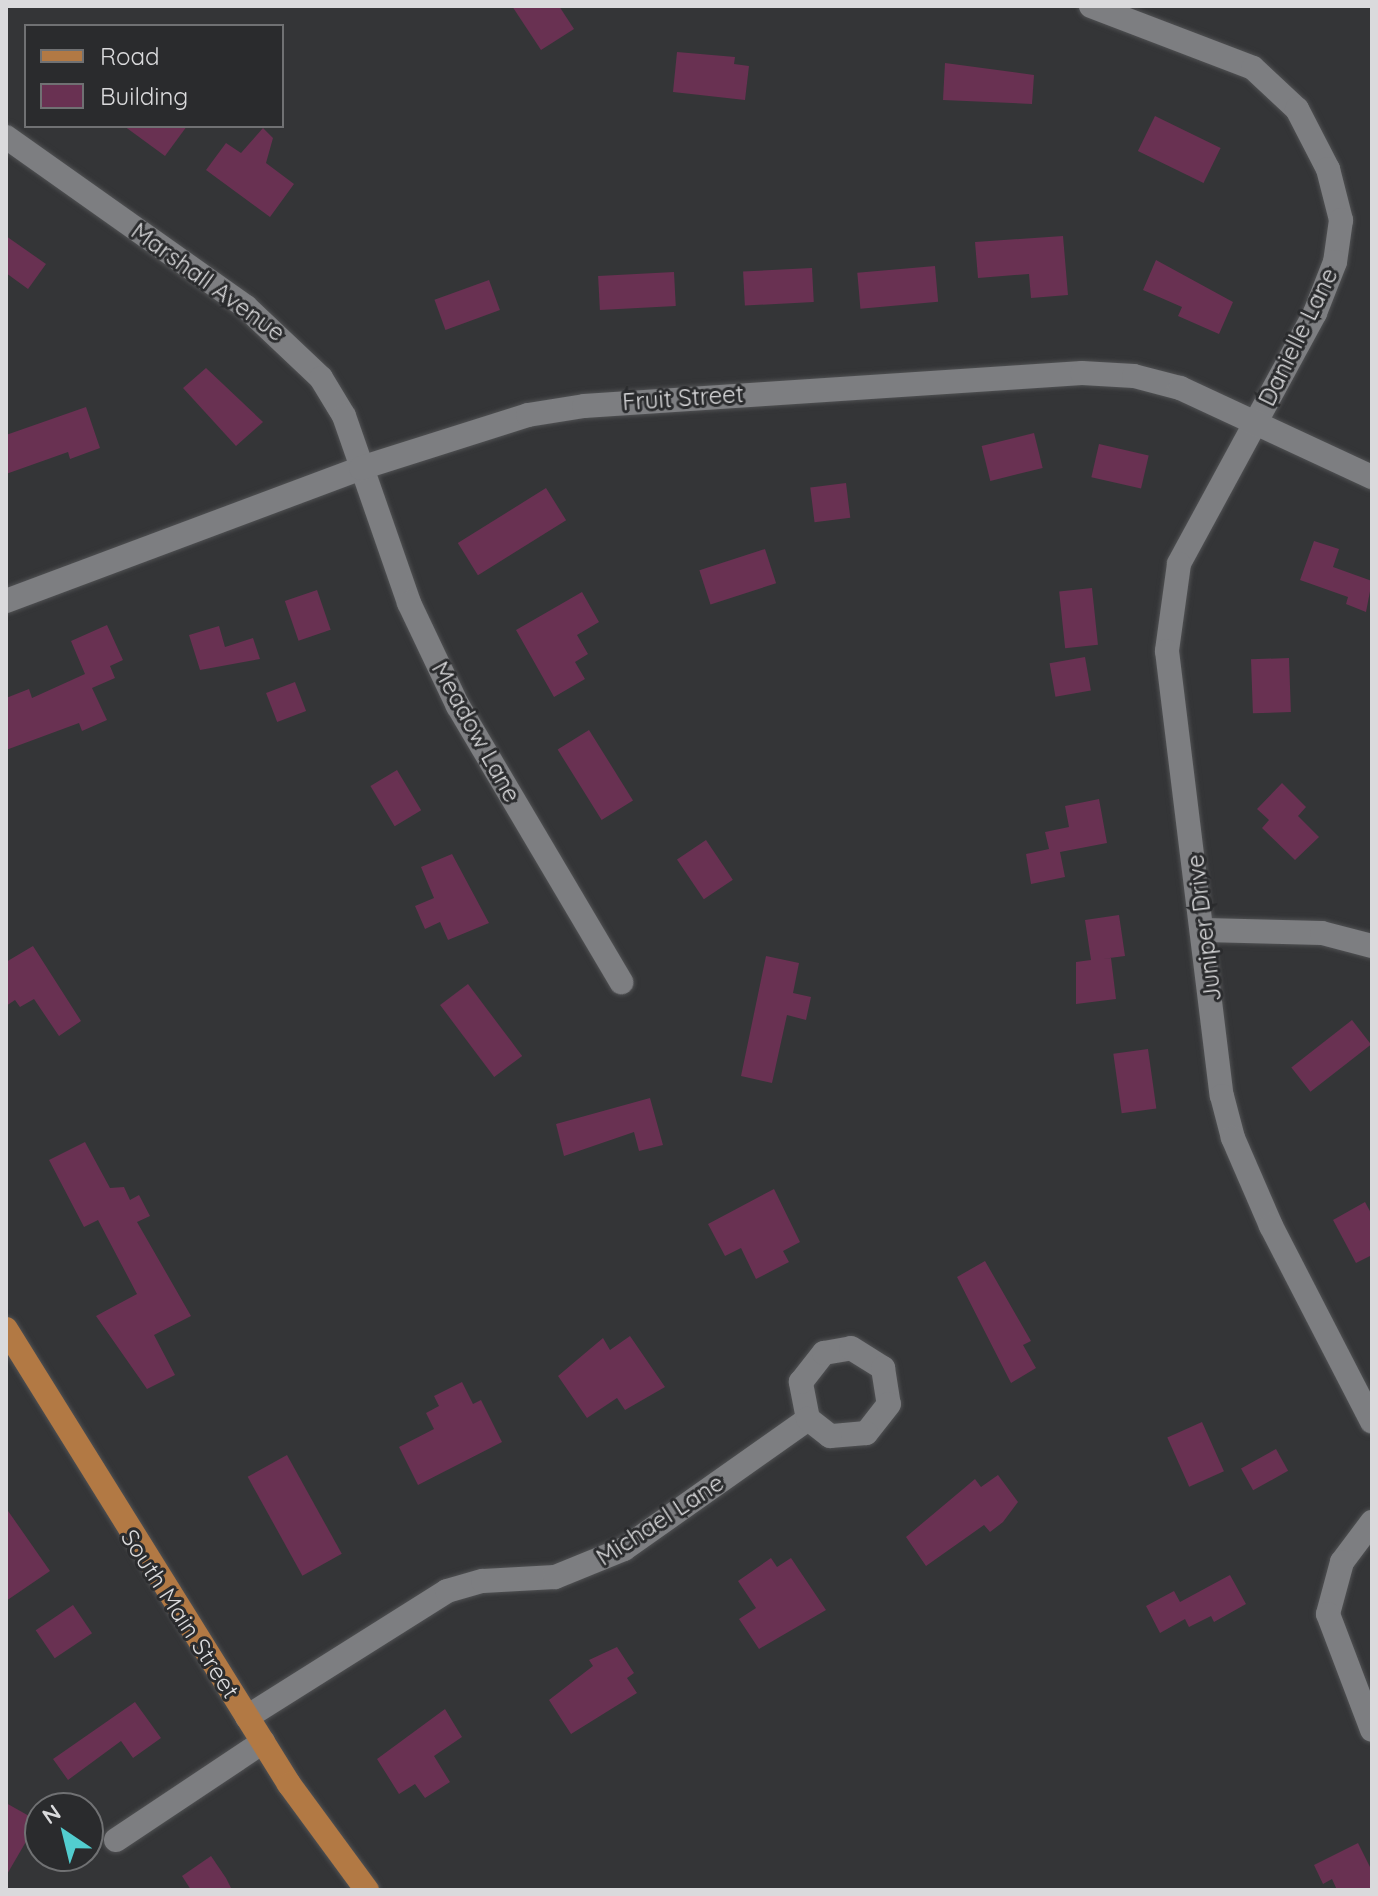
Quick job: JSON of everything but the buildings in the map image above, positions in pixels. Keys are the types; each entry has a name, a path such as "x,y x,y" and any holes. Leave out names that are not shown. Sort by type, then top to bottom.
{"main road":[{"name":"South Main Street","path":"8,1337 263,1742 367,1890"}],"street":[{"name":"Danielle Lane","path":"1091,6 1253,68 1297,109 1328,169 1341,220 1335,262 1256,423"},
{"name":"Marshall Avenue","path":"6,137 293,345 344,416 361,468"},
{"name":"Fruit Street","path":"6,601 361,468 528,415 584,406 1082,373 1134,376 1180,388 1372,477"},
{"name":"Juniper Drive","path":"1256,423 1179,564 1169,610 1171,705 1205,930 1222,1096 1233,1138 1271,1226 1372,1422"},
{"name":"Meadow Lane","path":"361,468 409,603 458,706 621,982"},
{"path":"1205,930 1322,933 1372,946"},
{"name":"Michael Lane","path":"247,1717 447,1591 483,1581 555,1577 600,1562 808,1419"},
{"path":"1372,1522 1342,1562 1328,1614 1372,1730"},
{"path":"116,1840 263,1742"}]}
